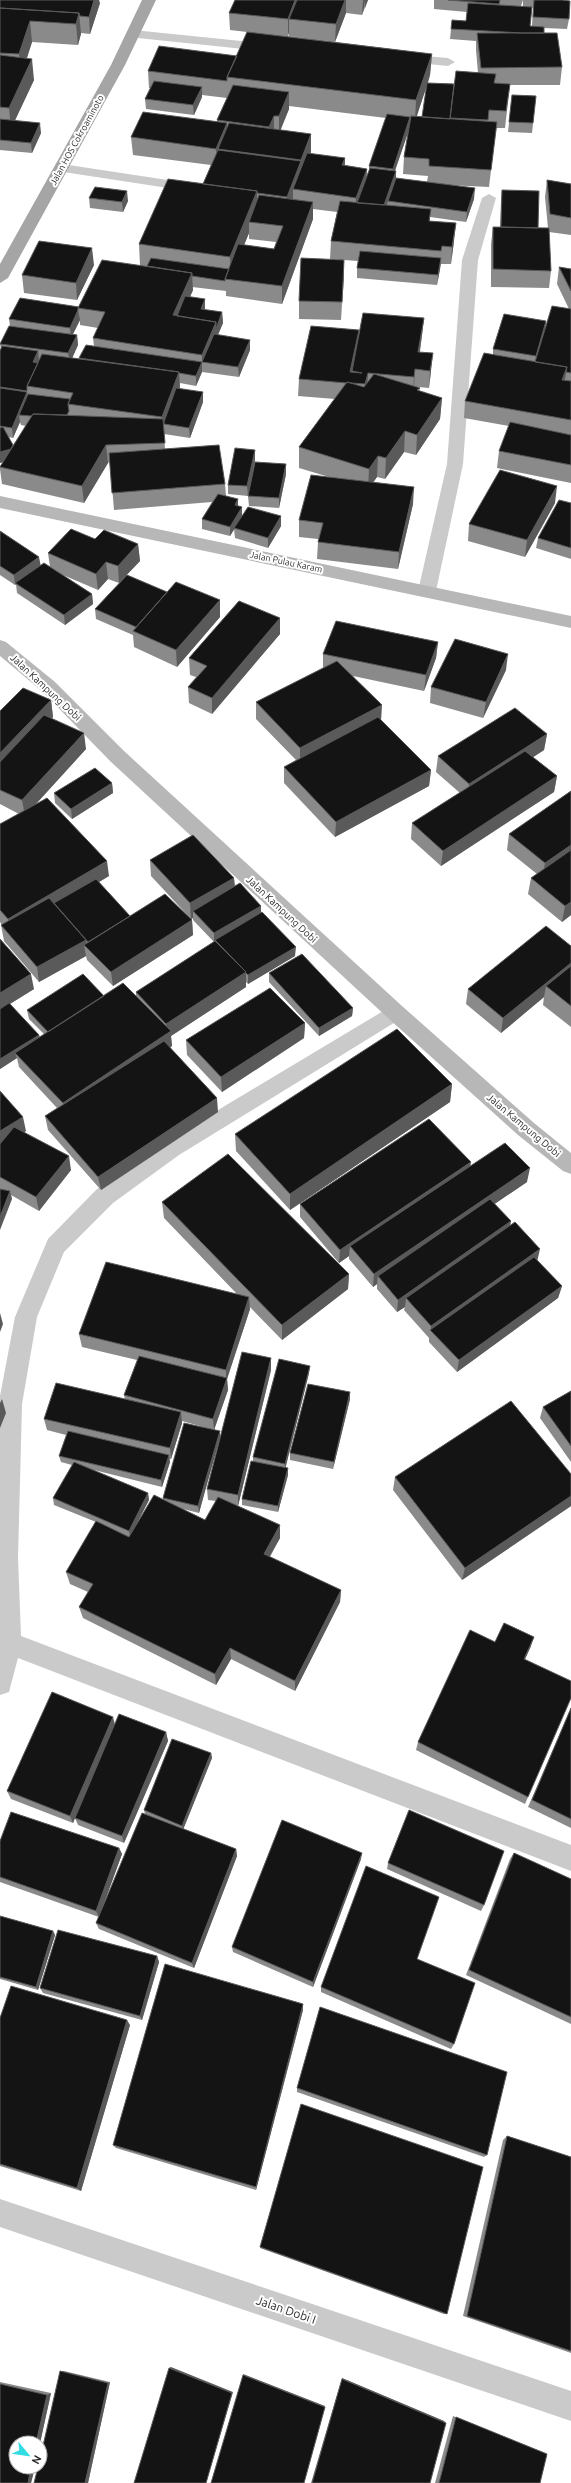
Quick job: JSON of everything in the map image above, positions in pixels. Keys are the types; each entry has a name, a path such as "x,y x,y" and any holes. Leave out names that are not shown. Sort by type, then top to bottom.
{"main road":[{"name":"Jalan HOS Cokroaminoto","path":"0,278 62,168 133,34 149,0"}],"street":[{"path":"133,34 283,49"},
{"path":"385,57 448,62"},
{"path":"62,168 195,188"},
{"path":"427,591 455,464 470,260 489,198"},
{"name":"Jalan Pulau Karam","path":"0,502 571,622"},
{"name":"Jalan Kampung Dobi","path":"0,646 49,688 117,756 394,1012 526,1129 571,1165"},
{"path":"0,1684 9,1643 6,1558 10,1404 26,1317 56,1246 105,1196 171,1149 394,1012"},
{"path":"9,1643 571,1858"},
{"name":"Jalan Dobi I","path":"0,2213 571,2406"}],"building":[{"path":"0,0 94,0 89,17 80,16 79,13 0,8"},
{"path":"235,0 295,0 288,19 229,13"},
{"path":"297,0 345,0 336,24 289,19"},
{"path":"448,0 500,0 499,4"},
{"path":"534,0 570,1 569,19 533,17"},
{"path":"468,3 532,7 530,26 544,27 544,33 451,29 452,20 466,21"},
{"path":"0,8 79,13 76,24 30,21 19,54 0,53"},
{"path":"247,32 432,54 416,100 227,77"},
{"path":"477,33 557,33 562,67 481,68"},
{"path":"159,46 237,56 227,77 227,81 148,71"},
{"path":"0,55 32,59 9,108 0,107"},
{"path":"456,71 496,74 494,83 510,84 506,111 489,110 488,120 450,118"},
{"path":"154,81 202,87 193,105 145,99"},
{"path":"427,83 454,84 450,119 422,117"},
{"path":"233,85 289,92 279,116 274,116 269,127 217,120"},
{"path":"512,95 536,96 533,123 509,122"},
{"path":"143,112 227,123 216,149 131,137"},
{"path":"387,114 410,117 393,169 369,166"},
{"path":"411,116 497,122 491,170 429,166 429,159 404,157"},
{"path":"0,119 40,123 31,143 0,140"},
{"path":"229,123 311,134 301,160 218,149"},
{"path":"218,150 301,161 287,197 257,193 257,191 203,184"},
{"path":"307,153 345,158 342,165 367,169 356,198 293,189"},
{"path":"370,168 396,171 384,205 357,203"},
{"path":"396,178 475,188 467,212 388,201"},
{"path":"168,179 257,191 230,257 139,244"},
{"path":"547,180 571,184 571,218 550,214"},
{"path":"95,187 127,191 122,202 89,198"},
{"path":"502,190 539,191 538,228 501,227"},
{"path":"259,195 313,202 282,286 225,279 238,244 274,249 283,226 249,222"},
{"path":"340,201 431,209 429,221 456,223 452,247 442,246 441,251 331,241"},
{"path":"493,227 549,228 551,271 493,269"},
{"path":"39,241 92,248 76,283 22,275"},
{"path":"360,251 441,258 438,275 357,268"},
{"path":"151,258 229,269 225,281 192,276 192,273 147,266"},
{"path":"301,258 344,260 342,302 299,301"},
{"path":"102,260 192,273 173,315 216,322 202,355 93,338 105,312 78,308"},
{"path":"559,267 571,269 571,291"},
{"path":"185,296 205,299 201,309 222,312 216,329 216,322 177,316"},
{"path":"20,298 79,307 70,328 9,319"},
{"path":"552,306 571,309 571,373 566,372 567,367 535,362"},
{"path":"363,313 424,318 418,352 433,353 430,371 415,369 414,377 368,373 365,384 299,379 311,326 359,330 350,372 362,373 352,371"},
{"path":"504,314 546,321 536,356 493,349"},
{"path":"9,326 77,335 68,353 0,344"},
{"path":"214,334 250,340 238,367 202,362"},
{"path":"86,345 202,362 196,376 179,372 79,358"},
{"path":"2,346 38,351 33,362 38,363 27,386 27,391 0,387 0,351"},
{"path":"484,353 567,367 562,380 571,381 571,420 465,401"},
{"path":"42,354 179,372 162,417 68,404 73,393 27,386"},
{"path":"374,374 420,388 417,390 442,398 417,435 405,431 386,458 378,456 369,469 299,447 347,382 364,387"},
{"path":"0,388 27,392 12,428 0,426"},
{"path":"176,388 203,392 189,428 164,424"},
{"path":"28,394 70,399 68,404 69,411 67,415 19,415"},
{"path":"33,414 163,419 165,443 106,445 82,486 0,467"},
{"path":"510,422 571,435 571,465 499,451"},
{"path":"3,427 13,445 11,449 0,452 0,428"},
{"path":"219,445 225,484 112,493 109,453"},
{"path":"235,448 255,450 247,486 228,485"},
{"path":"255,462 286,464 279,498 248,496"},
{"path":"500,470 557,486 527,540 469,524"},
{"path":"311,475 414,487 399,552 318,542 323,523 299,520"},
{"path":"218,494 238,499 235,505 242,507 230,527 202,519"},
{"path":"559,500 571,503 571,548 538,538"},
{"path":"248,507 281,516 268,538 234,528"},
{"path":"71,529 95,539 104,530 138,544 118,566 106,562 96,574 48,553"},
{"path":"0,531 39,557 14,575 0,566"},
{"path":"44,563 92,594 64,615 15,583"},
{"path":"127,575 167,592 136,627 95,609"},
{"path":"176,582 220,600 176,650 133,631"},
{"path":"239,601 280,618 212,698 188,687 207,666 189,658"},
{"path":"336,621 438,642 426,675 323,654"},
{"path":"455,639 508,654 486,702 431,687"},
{"path":"337,661 382,705 300,748 256,702"},
{"path":"23,688 51,700 0,753 0,711"},
{"path":"515,708 547,734 469,784 438,756"},
{"path":"44,715 84,733 22,800 0,790 0,762"},
{"path":"378,717 431,770 336,822 284,767"},
{"path":"525,751 557,776 443,851 412,823"},
{"path":"95,768 112,783 71,809 54,793"},
{"path":"571,791 571,845 545,863 509,834"},
{"path":"47,798 107,861 8,919 0,910 0,824"},
{"path":"193,835 234,878 190,903 150,860"},
{"path":"571,850 571,902 565,906 531,878"},
{"path":"96,879 130,916 88,942 54,903"},
{"path":"240,883 261,906 214,933 193,911"},
{"path":"165,894 192,920 111,972 84,945"},
{"path":"49,898 86,940 37,967 1,925"},
{"path":"262,912 296,947 248,975 215,940"},
{"path":"546,926 571,946 571,963 503,1018 468,989"},
{"path":"0,939 31,974 0,993"},
{"path":"215,941 246,972 166,1024 136,992"},
{"path":"302,954 353,1008 319,1028 269,973"},
{"path":"571,966 571,1006 546,986"},
{"path":"83,974 104,996 48,1032 27,1010"},
{"path":"123,983 171,1031 63,1103 15,1053"},
{"path":"270,988 305,1023 221,1077 186,1040"},
{"path":"9,1003 39,1035 0,1059 0,1009"},
{"path":"397,1029 452,1084 290,1194 235,1134"},
{"path":"164,1041 217,1098 98,1177 45,1116"},
{"path":"0,1091 23,1117 0,1131"},
{"path":"429,1119 471,1162 340,1250 300,1204"},
{"path":"14,1127 69,1156 36,1197 0,1177 0,1144"},
{"path":"505,1143 530,1168 374,1274 350,1246"},
{"path":"228,1154 349,1274 282,1325 162,1202"},
{"path":"0,1189 10,1191 0,1217"},
{"path":"490,1199 511,1221 398,1300 378,1276"},
{"path":"515,1222 540,1249 431,1326 406,1298"},
{"path":"534,1257 562,1286 459,1360 430,1330"},
{"path":"106,1262 249,1297 226,1370 79,1334"},
{"path":"242,1352 271,1358 238,1495 207,1489"},
{"path":"139,1356 227,1378 213,1419 124,1395"},
{"path":"279,1359 310,1366 285,1464 253,1457"},
{"path":"56,1383 181,1412 170,1448 44,1419"},
{"path":"308,1384 350,1392 334,1462 290,1453"},
{"path":"571,1391 571,1446 543,1407"},
{"path":"511,1401 571,1474 571,1496 465,1568 395,1477"},
{"path":"184,1423 220,1431 198,1506 163,1498"},
{"path":"68,1431 169,1455 161,1480 59,1456"},
{"path":"251,1461 288,1468 278,1506 242,1499"},
{"path":"74,1462 148,1493 129,1531 53,1498"},
{"path":"154,1495 205,1520 218,1497 280,1525 264,1554 341,1590 295,1681 230,1648 215,1674 79,1607 93,1584 66,1572 96,1521 129,1537"},
{"path":"504,1623 534,1637 524,1659 571,1681 571,1698 528,1797 418,1742 470,1630 495,1642"},
{"path":"52,1692 113,1717 70,1816 7,1791"},
{"path":"571,1708 571,1819 532,1800"},
{"path":"119,1714 166,1732 122,1836 75,1818"},
{"path":"172,1739 211,1753 182,1826 144,1810"},
{"path":"409,1810 504,1851 484,1905 388,1863"},
{"path":"11,1812 119,1848 96,1911 0,1877 0,1841"},
{"path":"142,1813 236,1849 192,1963 96,1923"},
{"path":"282,1820 362,1853 313,1982 232,1947"},
{"path":"514,1853 571,1879 571,2017 469,1970"},
{"path":"366,1866 439,1897 417,1959 475,1983 454,2044 321,1987"},
{"path":"0,1916 53,1931 36,1987 0,1977"},
{"path":"58,1930 157,1956 140,2016 40,1988"},
{"path":"165,1964 303,2004 256,2187 113,2145"},
{"path":"11,1986 127,2020 77,2188 0,2164 0,2018"},
{"path":"320,2007 507,2072 487,2155 297,2088"},
{"path":"301,2104 483,2167 447,2314 260,2247"},
{"path":"507,2136 571,2157 571,2351 467,2316"},
{"path":"169,2368 232,2393 206,2483 134,2483"},
{"path":"60,2371 108,2383 85,2483 34,2483 36,2475 48,2475 48,2435 45,2435"},
{"path":"243,2375 325,2407 304,2483 211,2483"},
{"path":"342,2379 446,2423 430,2483 312,2483"},
{"path":"0,2384 47,2395 38,2435 8,2435 8,2475 30,2475 28,2483 0,2483"},
{"path":"456,2417 547,2454 540,2483 439,2483"}]}
